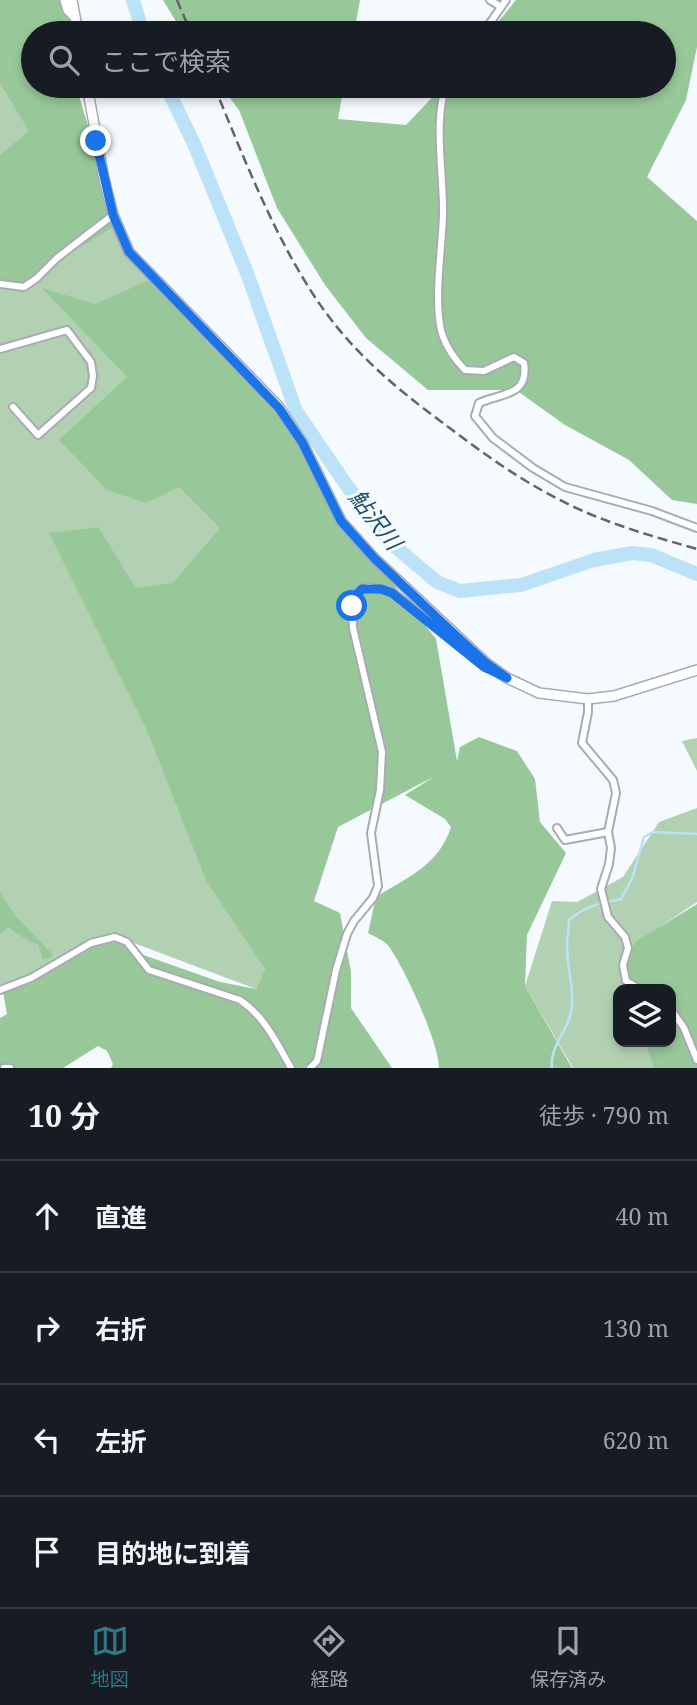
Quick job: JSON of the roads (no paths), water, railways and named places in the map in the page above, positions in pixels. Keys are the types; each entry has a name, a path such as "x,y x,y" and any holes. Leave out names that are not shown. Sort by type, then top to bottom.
{"street":[{"path":"65,0 68,10 75,17"},
{"path":"72,0 76,21"},
{"path":"490,0 504,3 491,21"},
{"path":"89,98 113,215 129,252 279,408 302,442 341,521 374,558 440,621 486,663 507,678"},
{"path":"443,98 441,108 443,213 439,285 442,332 450,354 465,370 484,371 514,357 524,363 526,375 521,385 507,396 496,396 479,403 475,416 493,438 533,468 565,486 652,511 697,528"},
{"path":"0,284 24,287 113,215"},
{"path":"0,349 67,330 91,362 91,388 38,435 13,407"},
{"path":"310,1068 317,1061 336,970 347,934 373,898 378,886 371,833 380,790 382,752 354,628 352,606 356,595 369,587 392,593 484,667 540,693 588,699 614,696 697,670"},
{"path":"588,699 582,743 613,780 616,793 608,832 611,848 609,864 601,888 608,918 625,937 628,948 624,965 626,981 631,984"},
{"path":"557,828 565,840 608,832"},
{"path":"0,990 31,978 91,943 115,937 123,939 149,970 240,1000 250,1007 269,1028 291,1068"},
{"path":"676,1016 684,1028 697,1060"},
{"path":"4,1068 10,1068"}],"waterway":[{"name":"鮎沢川","path":"133,0 139,21"},
{"name":"鮎沢川","path":"172,98 195,146 247,273 296,411 347,486 392,544 437,582 460,591 521,585 594,560 632,553 651,555 697,574"},
{"path":"552,1068 553,1053 569,1019 572,1004 567,947 569,920 587,908 621,899 632,879 644,837 653,832 697,834"}],"railway":[{"path":"177,0 186,21"},
{"path":"219,98 256,186 292,259 321,307 373,365 412,399 469,442 541,490 602,519 697,549"}]}
